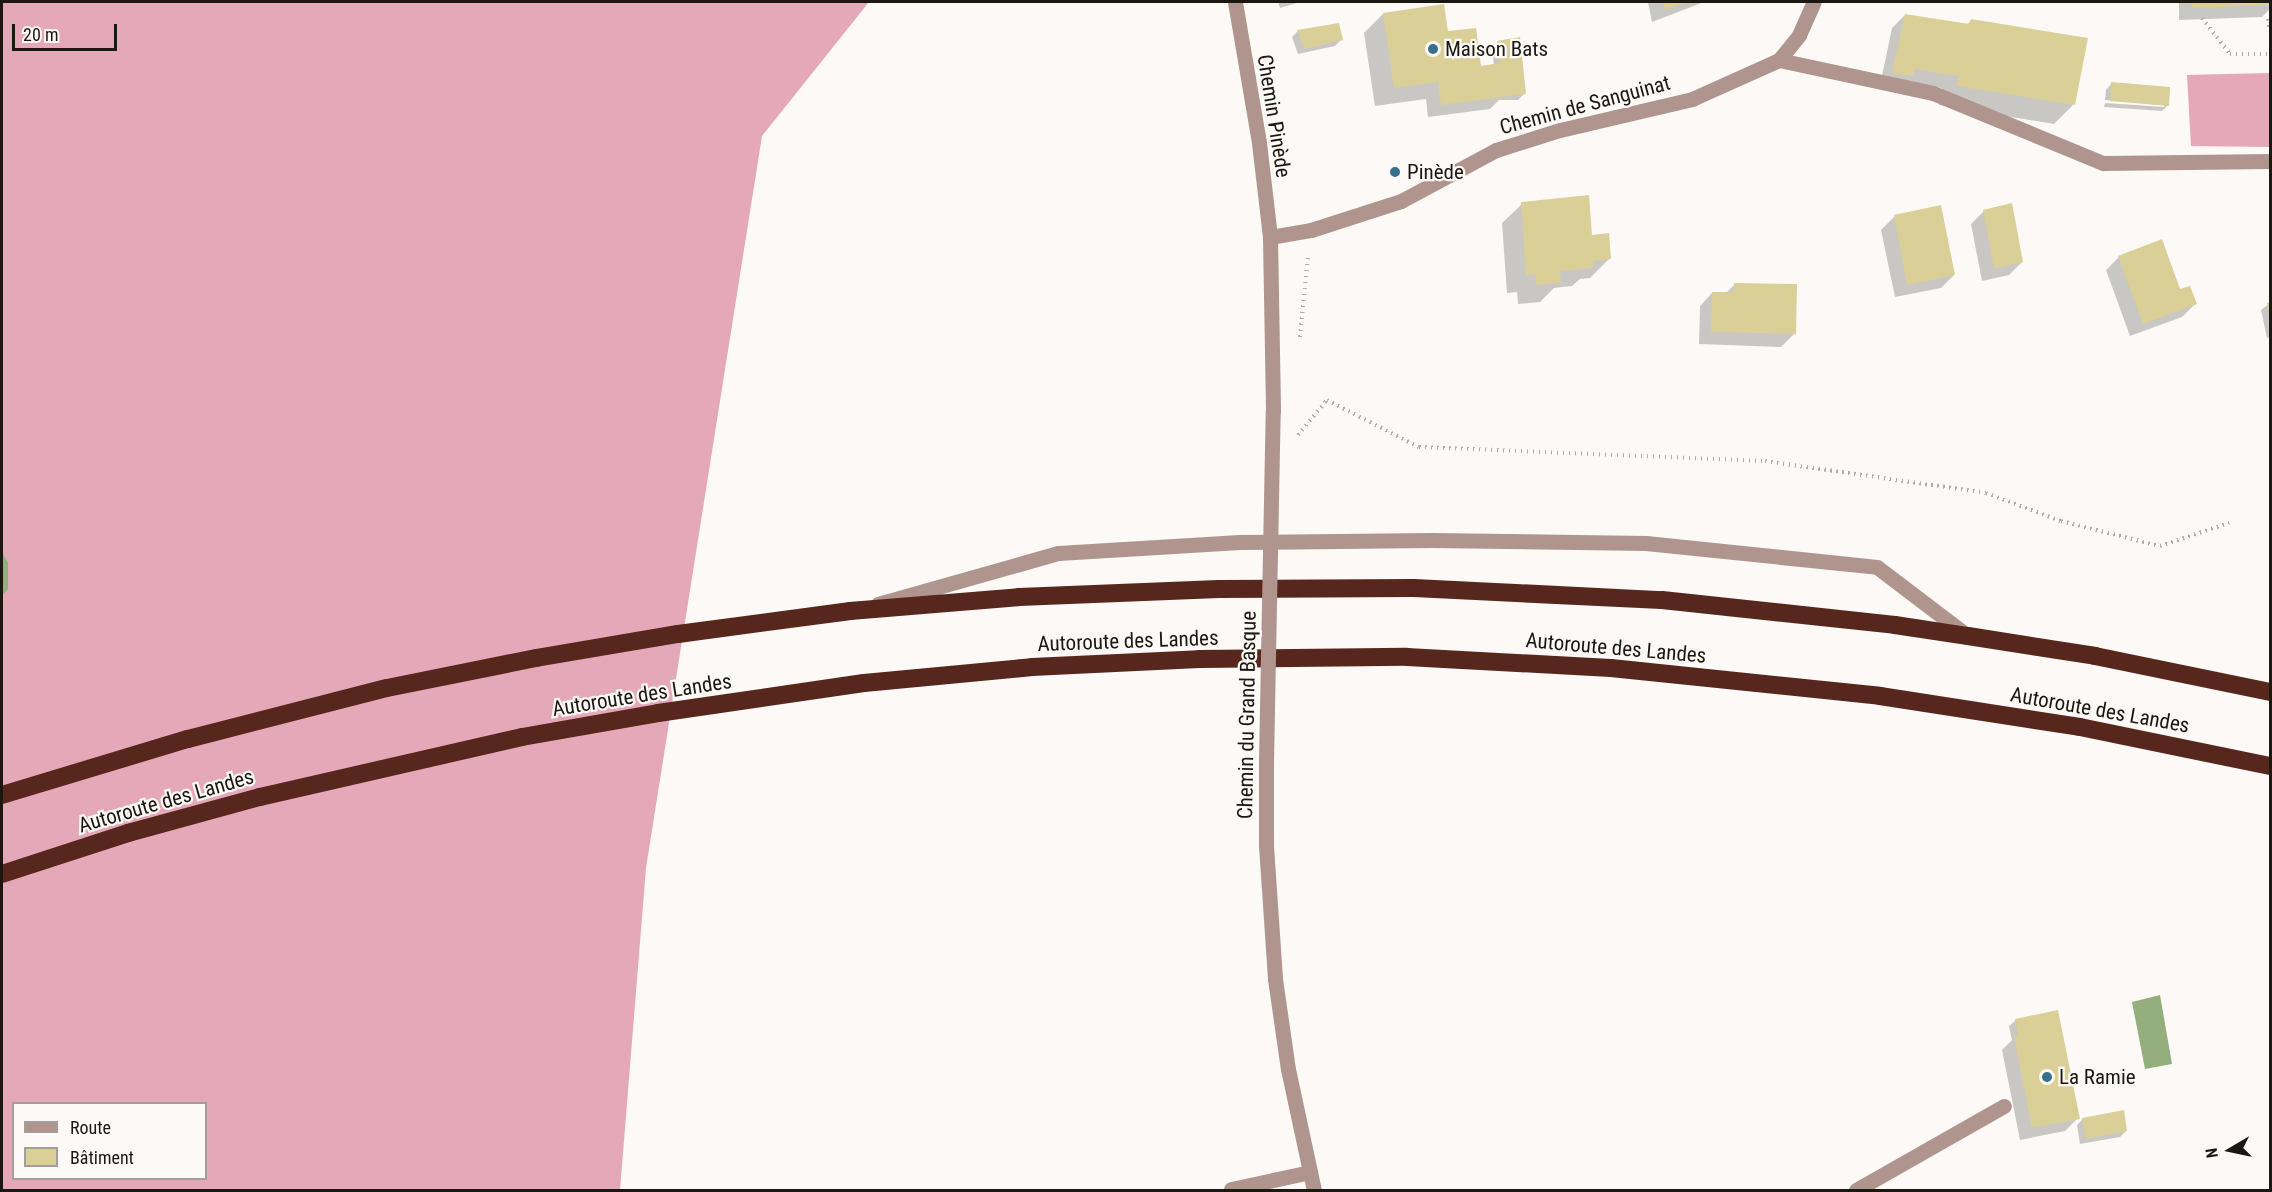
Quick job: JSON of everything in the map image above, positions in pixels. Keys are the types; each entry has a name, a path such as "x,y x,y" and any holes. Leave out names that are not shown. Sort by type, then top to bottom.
{"highway":[{"path":"2,795 188,739 387,688 536,658 678,634 850,611 1019,597 1219,589 1414,588 1662,600 1968,636 2095,656 2271,692"},
{"name":"Autoroute des Landes","path":"2,874 128,833 260,796 522,737 658,713 864,683 1044,666 1199,659 1407,657 1611,668 1880,696 2080,727 2271,766"}],"street":[{"name":"Chemin Pinède","path":"1235,2 1259,143 1270,237"},
{"name":"Chemin de Sanguinat","path":"1270,237 1311,230 1401,201 1496,150 1560,130 1692,99 1779,60 1799,35 1814,2"},
{"path":"1779,60 1933,93 2103,163 2271,161"},
{"name":"Chemin du Grand Basque","path":"1270,237 1273,411 1266,846 1275,979 1288,1069 1314,1191"},
{"path":"850,611 1058,553 1240,542 1431,540 1646,543 1877,567 1968,636"},
{"path":"1856,1191 2004,1106"},
{"path":"1231,1189 1310,1172"}],"path":[{"path":"2202,18 2230,54 2271,54"},
{"path":"2268,20 2268,32 2271,31"},
{"path":"1299,348 1311,230"},
{"path":"1297,436 1327,400 1419,447 1765,461 1986,493 2061,521 2160,546 2229,523"}],"shaded area":[{"path":"2,2 869,2 762,136 646,868 620,1190 2,1190"},
{"path":"2270,73 2270,147 2191,146 2187,75"},
{"path":"2,552 8,563 8,589 2,596"},
{"path":"2160,995 2172,1064 2145,1069 2132,1002"}],"building":[{"path":"1663,2 1687,2 1665,10"},
{"path":"2191,2 2270,2 2270,5 2192,8"},
{"name":"Maison Bats","path":"1444,4 1448,31 1476,28 1481,66 1500,63 1497,41 1520,37 1526,94 1441,105 1438,82 1394,88 1383,13"},
{"path":"1905,14 1969,24 1971,19 2088,38 2075,105 1957,86 1959,76 1914,69 1913,76 1892,73"},
{"path":"1339,23 1343,40 1304,49 1297,30"},
{"path":"2111,82 2170,87 2169,106 2110,101"},
{"path":"1589,195 1592,235 1609,233 1611,259 1593,261 1593,268 1560,271 1561,283 1536,285 1536,274 1526,275 1521,202"},
{"path":"2012,203 2023,262 1994,269 1983,210"},
{"path":"1941,205 1955,275 1907,285 1894,215"},
{"path":"2162,239 2180,289 2190,286 2197,304 2143,324 2118,256"},
{"path":"1734,283 1797,284 1796,334 1711,332 1712,292 1734,292"},
{"name":"La Ramie","path":"2058,1010 2080,1119 2032,1128 2014,1036 2018,1035 2015,1019"},
{"path":"2124,1110 2127,1131 2086,1139 2082,1118"}],"place":[{"name":"Maison Bats","path":"1433,49"},
{"name":"Pinède","path":"1395,172"},
{"name":"La Ramie","path":"2047,1077"}]}
